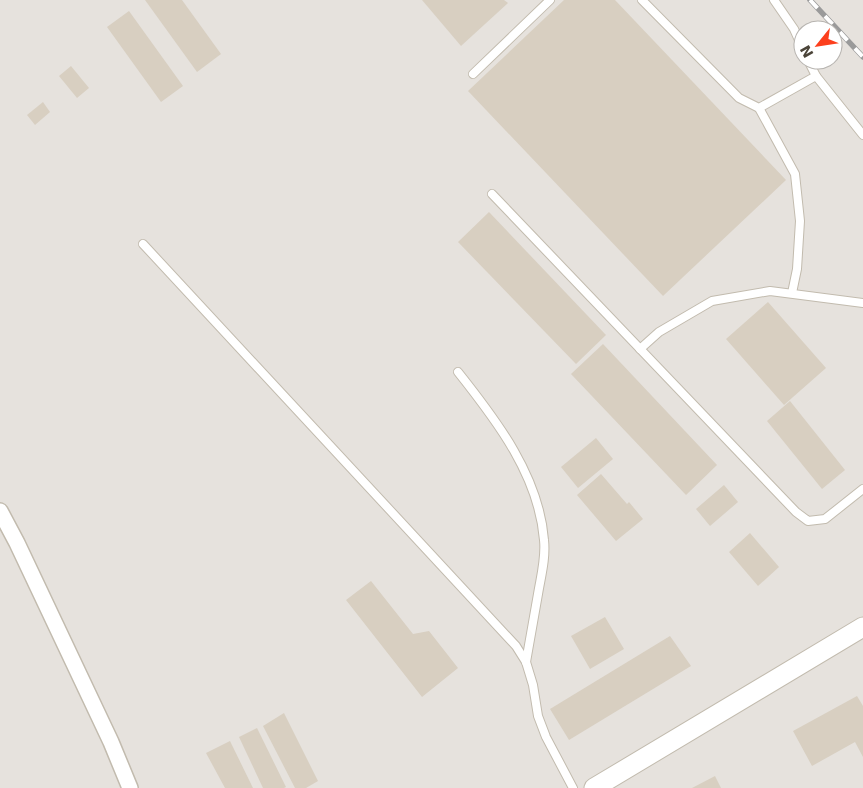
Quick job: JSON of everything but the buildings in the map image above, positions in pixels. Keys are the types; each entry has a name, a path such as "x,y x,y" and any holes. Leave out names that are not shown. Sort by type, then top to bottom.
{"street":[{"path":"0,511 130,788"},
{"path":"594,788 863,627"}],"lane":[{"path":"473,74 550,0"},
{"path":"642,0 739,98 759,108 795,174 800,220 797,269 792,294"},
{"path":"774,0 793,28"},
{"path":"813,70 863,135"},
{"path":"759,108 816,76"},
{"path":"492,194 796,512 808,521 825,518 863,489"},
{"path":"142,244 510,639 526,662 533,685 538,716 546,737 573,788"},
{"path":"640,349 659,332 712,301 770,291 863,303"},
{"path":"458,372 498,425 524,468 541,517 544,542 543,568 526,662"}],"shaded area":[{"path":"0,0 863,0 863,788 0,788"}],"railway":[{"path":"810,0 863,57"}]}
